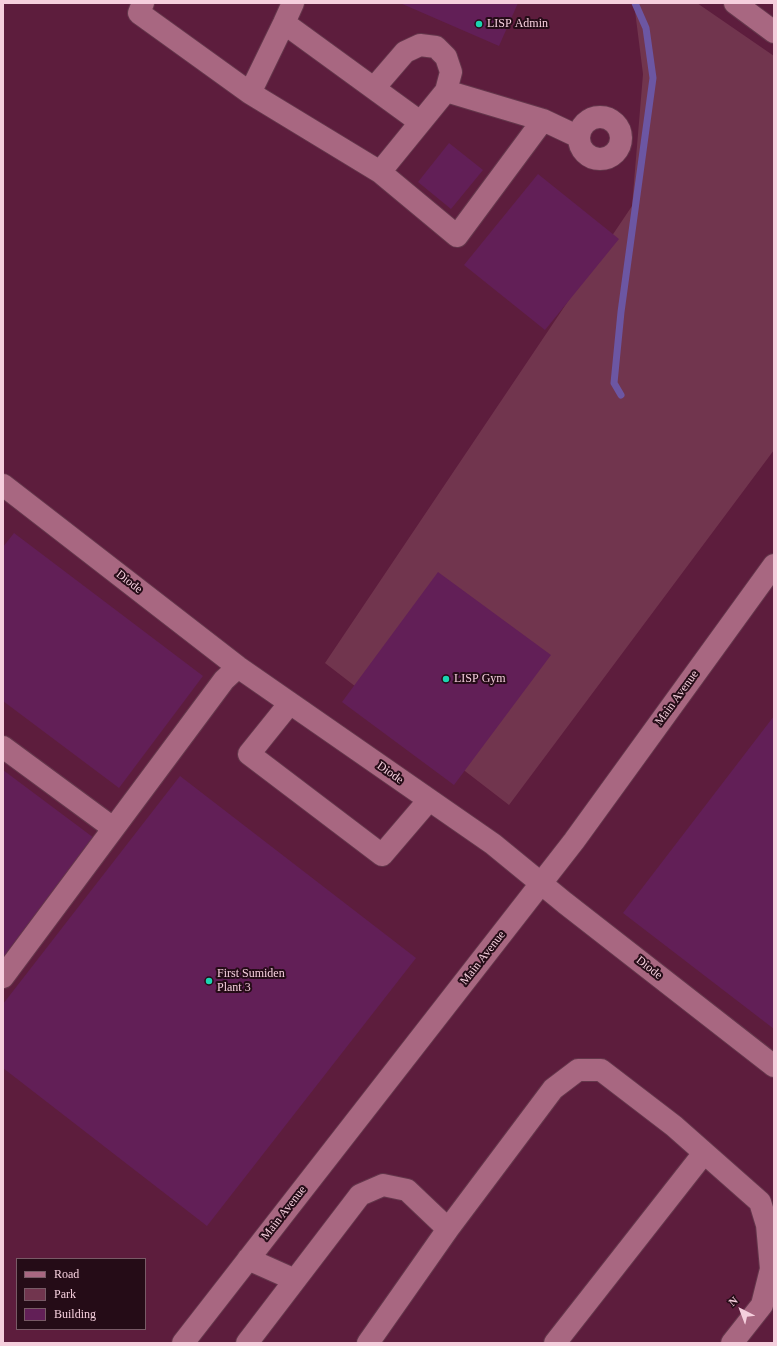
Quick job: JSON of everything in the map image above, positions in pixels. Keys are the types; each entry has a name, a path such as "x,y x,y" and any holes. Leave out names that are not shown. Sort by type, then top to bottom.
{"street":[{"path":"143,3 139,13 250,92 380,172 457,236 543,120"},
{"path":"250,92 284,23 292,3"},
{"path":"735,3 774,32"},
{"path":"284,23 420,122"},
{"path":"374,88 405,52 420,45 436,47 446,57 451,72 446,91 380,172"},
{"path":"446,91 543,120 579,137"},
{"name":"Diode","path":"3,485 238,667 493,844 774,1066"},
{"name":"Main Avenue","path":"183,1343 574,841 774,565"},
{"path":"3,977 112,828 224,680 238,667"},
{"path":"290,703 249,754 382,855 429,800"},
{"path":"3,747 112,828"},
{"path":"368,1343 448,1229 553,1089 578,1070 602,1070 674,1126 760,1202 767,1225 771,1269 762,1305 732,1343"},
{"path":"555,1343 704,1153"},
{"path":"247,1343 360,1195 383,1185 407,1190 448,1229"},
{"path":"248,1259 295,1280"}],"shaded area":[{"path":"3,3 774,3 774,1343 3,1343"}],"green space":[{"path":"634,3 697,3 774,56 774,450 509,805 325,663 632,206 643,74"}],"building":[{"name":"LISP Admin","path":"400,3 518,3 499,46"},
{"path":"449,143 483,170 451,209 418,182"},
{"path":"538,174 619,239 545,330 464,265"},
{"path":"14,533 203,676 119,788 3,701 3,547"},
{"name":"LISP Gym","path":"438,572 551,655 454,785 342,702"},
{"path":"774,716 774,1029 623,913"},
{"path":"3,770 94,838 3,958"},
{"name":"First Sumiden Plant 3","path":"180,776 416,958 207,1226 3,1068 3,1004"}],"waterway":[{"path":"621,395 614,383 621,312 653,78 646,28 635,3"}],"place":[{"name":"LISP Admin","path":"479,24"},
{"name":"LISP Gym","path":"446,679"},
{"name":"First Sumiden Plant 3","path":"209,981"}]}
